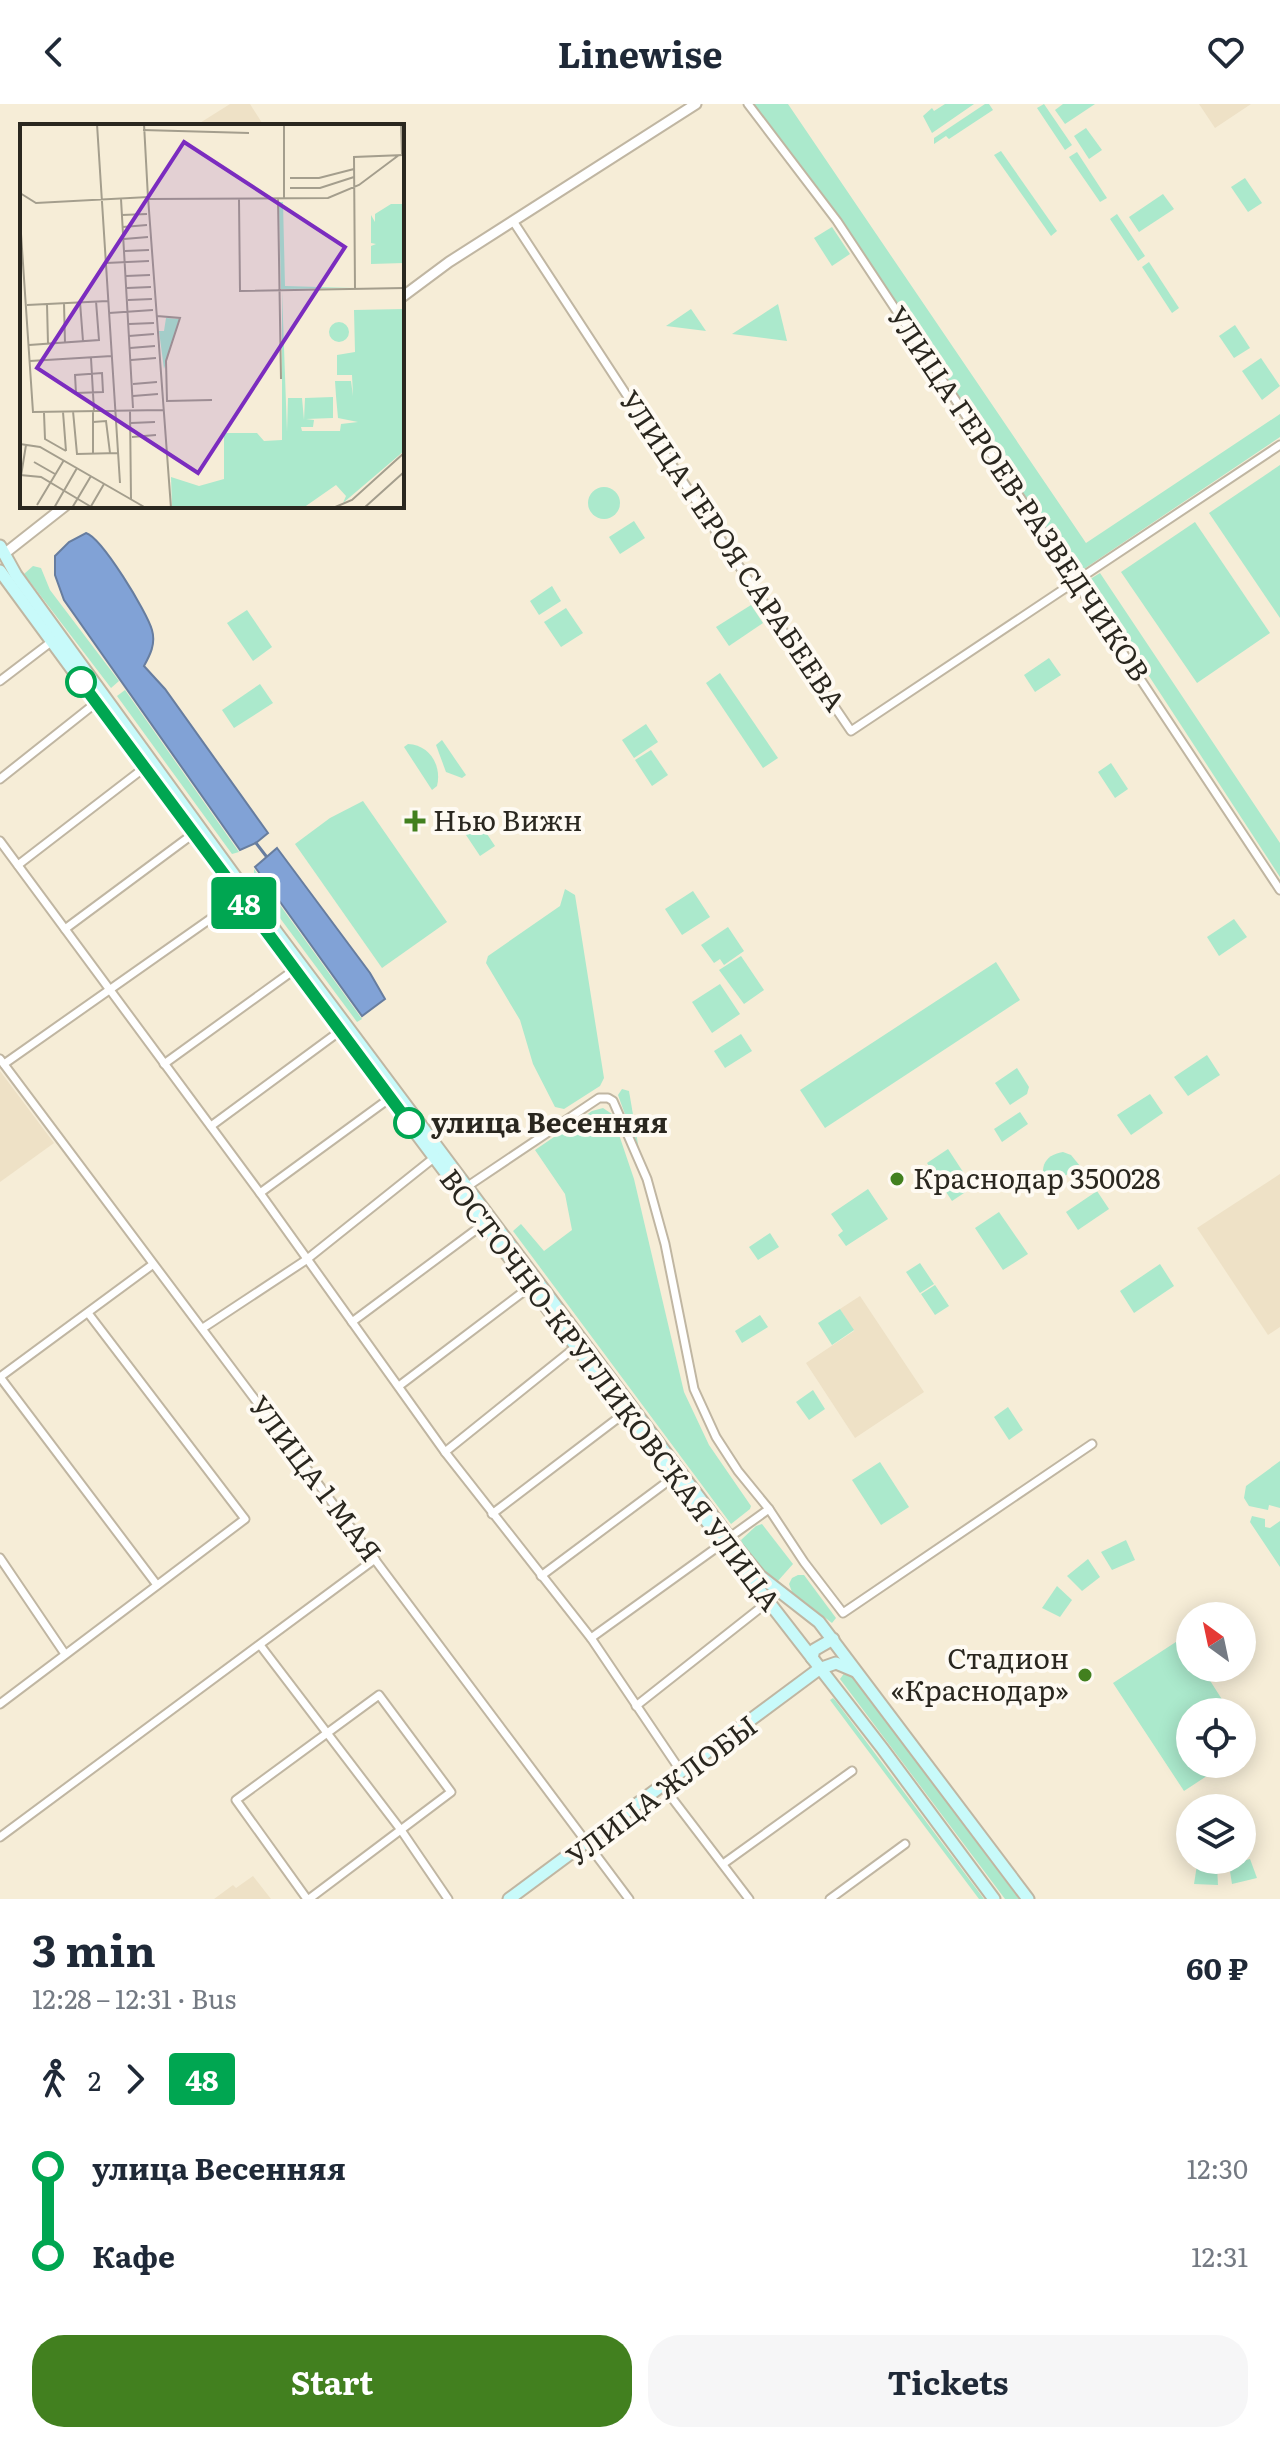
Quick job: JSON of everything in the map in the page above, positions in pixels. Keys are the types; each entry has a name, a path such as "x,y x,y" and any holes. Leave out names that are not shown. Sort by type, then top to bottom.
{"main road":[{"name":"ВОСТОЧНО-КРУГЛИКОВСКАЯ УЛИЦА","path":"1,550 23,585 245,890 468,1186 725,1536 769,1601 994,1899"},
{"name":"ВОСТОЧНО-КРУГЛИКОВСКАЯ УЛИЦА","path":"0,571 240,898 626,1412 760,1576 819,1622 1028,1899"},
{"path":"816,1664 820,1645 833,1639"},
{"name":"УЛИЦА ЖЛОБЫ","path":"518,1899 682,1773 816,1664 831,1663 859,1673"},
{"name":"УЛИЦА ЖЛОБЫ","path":"682,1773 807,1685 817,1680 831,1684"},
{"path":"509,1899 587,1843"}],"street":[{"path":"404,296 449,262 696,104"},
{"name":"УЛИЦА ГЕРОЕВ-РАЗВЕДЧИКОВ","path":"748,104 837,221 1280,890"},
{"name":"УЛИЦА ГЕРОЯ САРАБЕЕВА","path":"513,221 720,538 851,731 1280,445"},
{"path":"1,550 62,508"},
{"path":"0,681 51,642"},
{"path":"0,779 97,702"},
{"path":"18,865 144,768"},
{"path":"65,929 193,834"},
{"path":"0,841 260,1193 445,1452 591,1638 682,1773"},
{"path":"2,1061 110,990 240,898"},
{"path":"164,1064 294,970"},
{"path":"211,1126 340,1031"},
{"name":"УЛИЦА 1 МАЯ","path":"2,1061 629,1899"},
{"path":"260,1193 390,1098"},
{"path":"468,1186 599,1098 613,1101 647,1179 654,1203 694,1389 716,1437 738,1471 843,1613 1092,1444"},
{"path":"203,1328 306,1260 435,1157"},
{"path":"352,1322 485,1223"},
{"path":"152,1265 0,1377 157,1585"},
{"path":"399,1386 531,1286"},
{"path":"0,1704 245,1519 88,1313"},
{"path":"445,1452 577,1346"},
{"path":"492,1514 626,1412"},
{"path":"541,1576 663,1485"},
{"path":"591,1638 725,1536 769,1509"},
{"path":"0,1558 65,1654"},
{"path":"0,1837 375,1559"},
{"path":"636,1706 769,1601"},
{"path":"260,1645 401,1830 448,1899"},
{"path":"379,1695 451,1792 308,1899 236,1800 326,1734 379,1695"},
{"path":"723,1864 852,1771"},
{"path":"664,1787 749,1899"},
{"path":"830,1899 905,1844"}],"shaded area":[{"path":"230,104 250,104 263,124 198,124"},
{"path":"1199,104 1251,104 1215,128"},
{"path":"0,1071 54,1143 0,1182"},
{"path":"1280,1174 1280,1327 1268,1335 1197,1228"},
{"path":"860,1296 924,1392 855,1438 806,1363 854,1331 840,1309"},
{"path":"253,1876 271,1899 214,1899 233,1885 236,1888"}],"green space":[{"path":"753,104 788,104 1086,543 1280,414 1280,437 1075,575 1065,560 1057,566 829,203"},
{"path":"945,104 974,104 932,133 923,116 932,108 934,111"},
{"path":"985,104 993,110 949,139 946,136 934,144 934,138"},
{"path":"1044,104 1072,145 1065,150 1037,108"},
{"path":"1063,104 1095,104 1065,124 1055,110"},
{"path":"1086,128 1102,150 1089,159 1074,136"},
{"path":"1001,151 1057,231 1051,236 994,155"},
{"path":"1077,152 1107,198 1100,202 1069,157"},
{"path":"1245,178 1262,203 1248,212 1231,187"},
{"path":"1163,194 1174,209 1139,232 1129,217"},
{"path":"1117,214 1145,256 1138,261 1110,219"},
{"path":"832,227 850,254 832,266 814,238"},
{"path":"1149,262 1179,308 1172,313 1142,267"},
{"path":"778,304 787,341 732,334"},
{"path":"691,309 706,331 666,326"},
{"path":"1235,325 1250,348 1234,358 1219,336"},
{"path":"1261,358 1280,386 1262,400 1242,371"},
{"path":"1280,465 1280,618 1209,513"},
{"path":"604,487 616,491 620,503 616,515 604,519 592,515 588,503 592,491"},
{"path":"634,521 645,538 620,554 609,537"},
{"path":"1195,522 1270,633 1197,683 1121,572"},
{"path":"33,566 41,568 50,590 119,681 111,688 24,574"},
{"path":"1100,573 1280,843 1280,877 1087,581"},
{"path":"552,586 561,601 539,615 530,601"},
{"path":"751,605 763,623 729,646 716,627"},
{"path":"566,608 583,633 561,647 544,622"},
{"path":"247,610 272,647 253,661 227,623"},
{"path":"1049,658 1061,675 1035,692 1024,675"},
{"path":"720,673 778,758 763,768 706,683"},
{"path":"260,684 273,703 234,728 222,710"},
{"path":"125,690 239,852 232,854 117,696"},
{"path":"646,724 658,742 634,758 622,740"},
{"path":"442,740 466,775 462,778 446,772 436,745"},
{"path":"408,744 423,748 433,758 438,778 437,786 432,790 404,747"},
{"path":"651,750 668,775 652,786 635,760"},
{"path":"1111,763 1128,789 1115,798 1098,772"},
{"path":"363,801 447,922 382,968 295,844 330,818"},
{"path":"479,822 495,846 480,856 464,832"},
{"path":"254,869 362,1019 357,1022 254,883"},
{"path":"565,889 575,895 604,1078 600,1086 564,1109 555,1107 533,1064 520,1020 486,963 488,956 560,906"},
{"path":"693,891 710,917 682,935 665,909"},
{"path":"1234,919 1247,937 1219,956 1207,937"},
{"path":"728,927 744,951 724,965 720,959 714,963 701,945"},
{"path":"741,956 764,990 744,1004 719,970"},
{"path":"996,962 1020,1000 825,1128 800,1090"},
{"path":"720,984 740,1014 712,1033 692,1002"},
{"path":"741,1034 752,1051 725,1068 714,1051"},
{"path":"1207,1055 1220,1075 1188,1096 1174,1077"},
{"path":"1017,1068 1029,1087 1027,1094 1010,1105 995,1083"},
{"path":"622,1089 629,1091 640,1156 618,1095"},
{"path":"1150,1094 1163,1113 1131,1135 1117,1115"},
{"path":"603,1108 612,1114 634,1179 684,1392 709,1445 751,1506 731,1524 513,1231 521,1224 544,1251 572,1230 565,1194 535,1150 592,1111"},
{"path":"1020,1112 1028,1124 1002,1142 994,1129"},
{"path":"948,1149 973,1187 952,1201 927,1163"},
{"path":"1063,1152 1071,1155 1080,1166 1048,1187 1043,1175 1044,1164 1051,1156"},
{"path":"868,1189 888,1219 846,1246 838,1235 843,1231 831,1214"},
{"path":"1097,1191 1109,1209 1078,1230 1066,1212"},
{"path":"999,1212 1028,1254 1003,1270 975,1228"},
{"path":"770,1233 779,1247 758,1260 749,1247"},
{"path":"920,1263 934,1284 920,1293 906,1272"},
{"path":"1160,1264 1174,1286 1134,1313 1120,1291"},
{"path":"935,1285 949,1306 935,1315 921,1294"},
{"path":"840,1309 854,1330 832,1345 818,1323"},
{"path":"760,1315 768,1327 742,1343 735,1331"},
{"path":"813,1390 825,1409 809,1420 796,1402"},
{"path":"1008,1407 1023,1430 1009,1440 994,1417"},
{"path":"1280,1461 1280,1508 1269,1505 1268,1510 1249,1506 1244,1498 1246,1486"},
{"path":"880,1462 909,1507 881,1525 852,1480"},
{"path":"1252,1516 1265,1519 1265,1527 1270,1528 1280,1521 1280,1567 1250,1522"},
{"path":"762,1524 793,1564 777,1582 756,1564 741,1540"},
{"path":"1126,1540 1135,1560 1112,1570 1101,1552"},
{"path":"1088,1559 1100,1577 1082,1591 1067,1576"},
{"path":"798,1575 804,1575 836,1618 832,1623 792,1592 789,1584"},
{"path":"1057,1586 1072,1600 1060,1617 1042,1608"},
{"path":"1176,1642 1176,1682 1211,1682 1221,1698 1176,1698 1176,1778 1204,1778 1184,1791 1113,1683"},
{"path":"845,1672 849,1672 1019,1899 1005,1899 840,1679"},
{"path":"833,1698 984,1899 979,1899 830,1700"},
{"path":"1196,1874 1217,1874 1218,1885 1194,1884"},
{"path":"1230,1874 1256,1874 1257,1878 1232,1884"}],"water":[{"path":"86,533 113,561 152,630 153,640 144,666 165,689 268,833 256,843 240,850 64,600 55,575 55,556 69,542"},
{"path":"277,848 370,973 385,999 362,1016 255,867"}],"waterway":[{"path":"256,843 266,856"}],"bus line":[{"name":"48","path":"81,682 409,1123"}],"place":[{"name":"Нью Вижн","path":"415,821"},
{"name":"улица Весенняя","path":"409,1123"},
{"name":"Краснодар 350028","path":"897,1179"},
{"name":"Стадион «Краснодар»","path":"1085,1675"}]}
